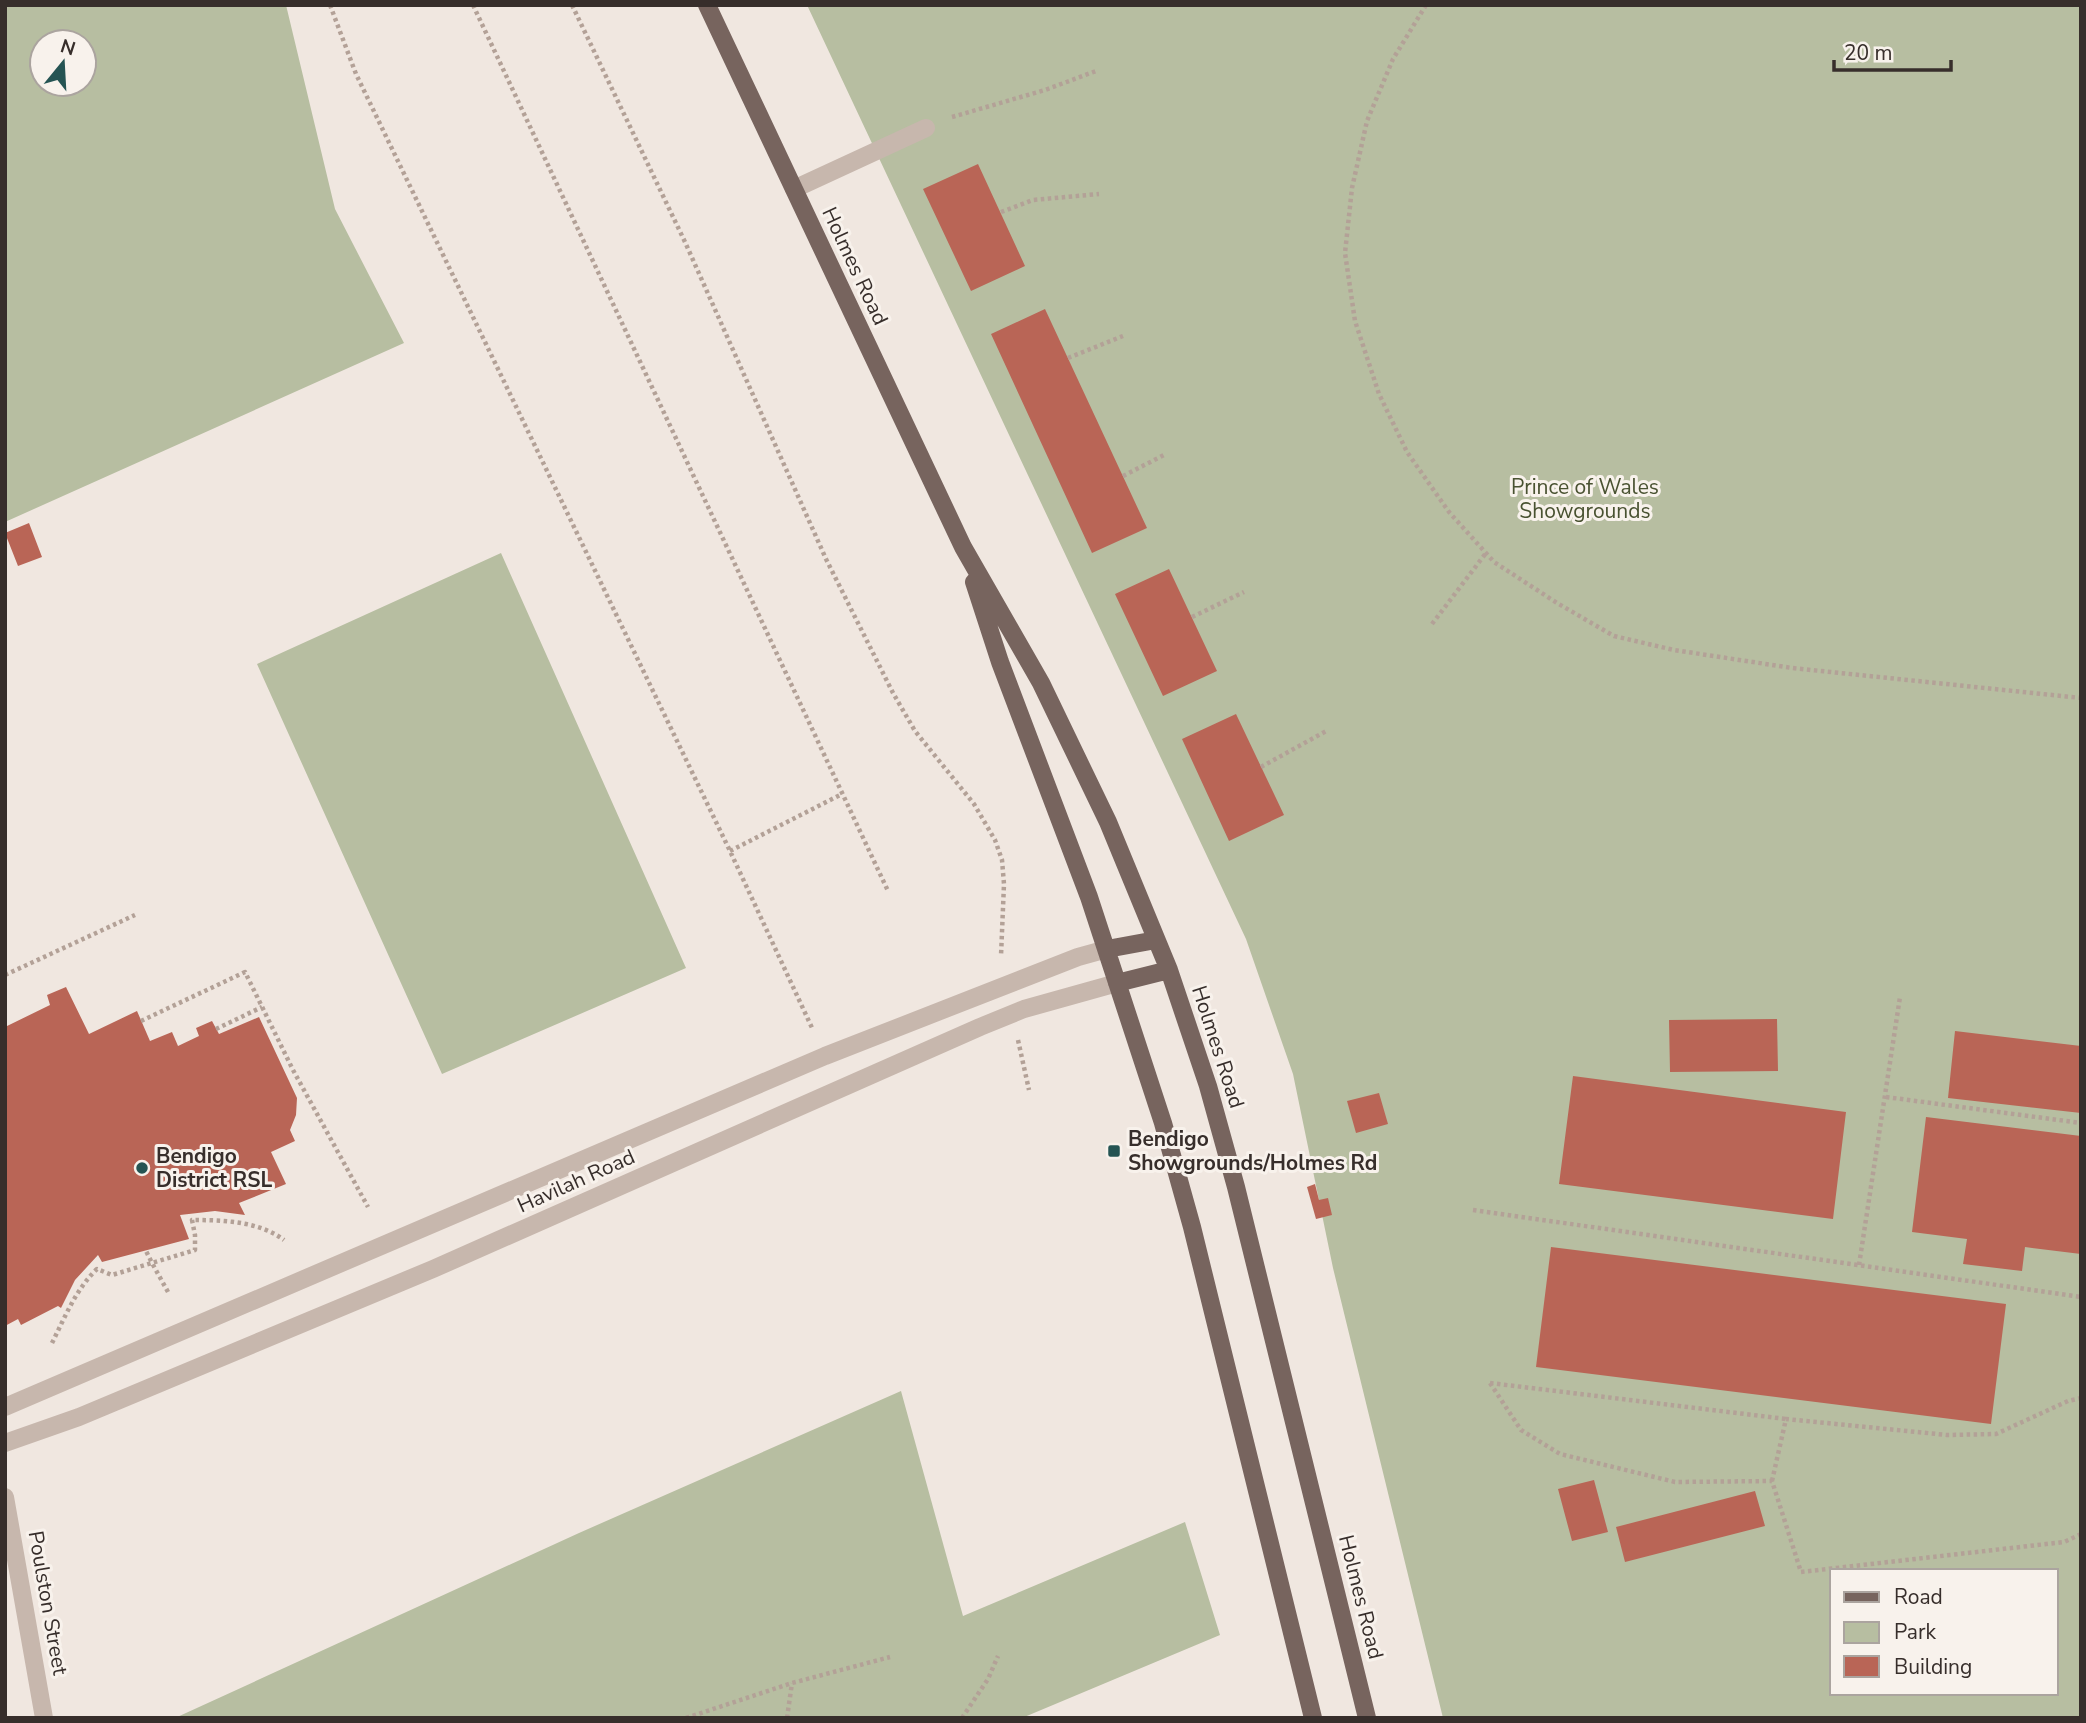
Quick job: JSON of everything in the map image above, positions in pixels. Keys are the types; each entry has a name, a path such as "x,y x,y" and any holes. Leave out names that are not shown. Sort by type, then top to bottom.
{"main road":[{"name":"Holmes Road","path":"707,5 962,547 1041,683 1108,822 1169,970 1208,1086 1236,1187 1367,1718"},
{"name":"Holmes Road","path":"962,547 1000,662 1069,839 1163,1123 1192,1227 1313,1718"},
{"name":"Havilah Road","path":"1107,949 1157,940"},
{"name":"Havilah Road","path":"1117,983 1169,970"}],"street":[{"path":"794,189 926,128"},
{"name":"Havilah Road","path":"5,1407 825,1056 1006,984 1107,949"},
{"name":"Havilah Road","path":"5,1443 91,1412 433,1269 979,1027 1024,1009 1117,983"},
{"name":"Poulston Street","path":"5,1497 22,1581 44,1718"}],"path":[{"path":"330,5 356,74 730,851 825,1056"},
{"path":"473,5 888,891"},
{"path":"572,5 679,229 826,558 893,693 915,731 974,804 995,840 1002,860 1004,884 1001,938 1006,984"},
{"path":"1426,5 1394,59 1367,121 1352,188 1345,253 1355,321 1379,394 1407,452 1449,512 1486,554 1557,603 1614,636 1674,650 1792,668 2081,698"},
{"path":"926,128 951,117 1045,90 1096,71"},
{"path":"1001,212 1033,200 1099,194"},
{"path":"1068,358 1123,336"},
{"path":"1123,476 1166,454"},
{"path":"1432,624 1486,554"},
{"path":"1192,617 1244,592"},
{"path":"1261,766 1328,730"},
{"path":"730,851 842,794"},
{"path":"5,975 135,915"},
{"path":"141,1021 245,972 293,1070 368,1207"},
{"path":"1859,1265 1900,997"},
{"path":"216,1030 262,1007"},
{"path":"1018,1040 1029,1090"},
{"path":"1886,1097 2081,1123"},
{"path":"1473,1210 2081,1297"},
{"path":"52,1343 74,1299 97,1269 112,1275 195,1250 192,1220 258,1227 284,1240"},
{"path":"146,1251 168,1292"},
{"path":"1772,1481 1675,1482 1560,1454 1521,1430 1490,1383 1786,1419 1947,1435 1996,1434 2068,1401 2081,1398"},
{"path":"1786,1419 1772,1481 1801,1572 2064,1542 2081,1534"},
{"path":"962,1718 988,1679 998,1656"},
{"path":"686,1718 792,1683 890,1657"},
{"path":"787,1718 792,1683"}],"green space":[{"path":"5,5 286,5 335,209 404,343 5,522"},
{"name":"Prince of Wales Showgrounds","path":"807,5 2081,5 2081,1718 1443,1718 1333,1268 1293,1074 1246,939"},
{"path":"501,553 686,968 442,1074 257,664"},
{"path":"901,1391 963,1616 1185,1522 1220,1635 1022,1718 175,1718 579,1533"}],"building":[{"path":"978,164 1025,266 971,291 923,189"},
{"path":"1045,309 1147,528 1092,553 991,334"},
{"path":"29,523 42,557 18,566 5,533"},
{"path":"1169,569 1217,671 1163,696 1115,594"},
{"path":"1236,714 1284,815 1229,841 1182,739"},
{"name":"Bendigo District RSL","path":"66,987 89,1034 137,1011 150,1041 172,1032 178,1046 199,1036 196,1028 212,1021 219,1034 259,1017 297,1098 296,1115 290,1130 295,1141 271,1152 286,1184 239,1203 245,1215 215,1211 180,1215 189,1239 102,1262 98,1255 75,1280 61,1308 58,1306 21,1325 18,1319 5,1326 5,1027 50,1005 47,995"},
{"path":"1777,1019 1778,1071 1670,1072 1669,1020"},
{"path":"1955,1031 2081,1046 2081,1113 1948,1098"},
{"path":"1573,1076 1846,1112 1833,1219 1559,1184"},
{"path":"1379,1093 1388,1124 1356,1133 1347,1101"},
{"path":"1926,1117 2081,1136 2081,1254 2025,1247 2022,1271 1963,1264 1967,1239 1912,1232"},
{"path":"1315,1184 1319,1200 1328,1198 1332,1215 1316,1219 1307,1187"},
{"path":"1551,1247 2006,1304 1991,1424 1536,1367"},
{"path":"1594,1480 1608,1532 1572,1541 1558,1489"},
{"path":"1755,1491 1765,1526 1625,1562 1616,1527"}],"place":[{"name":"Bendigo Showgrounds/Holmes Rd","path":"1114,1151"},
{"name":"Bendigo District RSL","path":"142,1168"}]}
